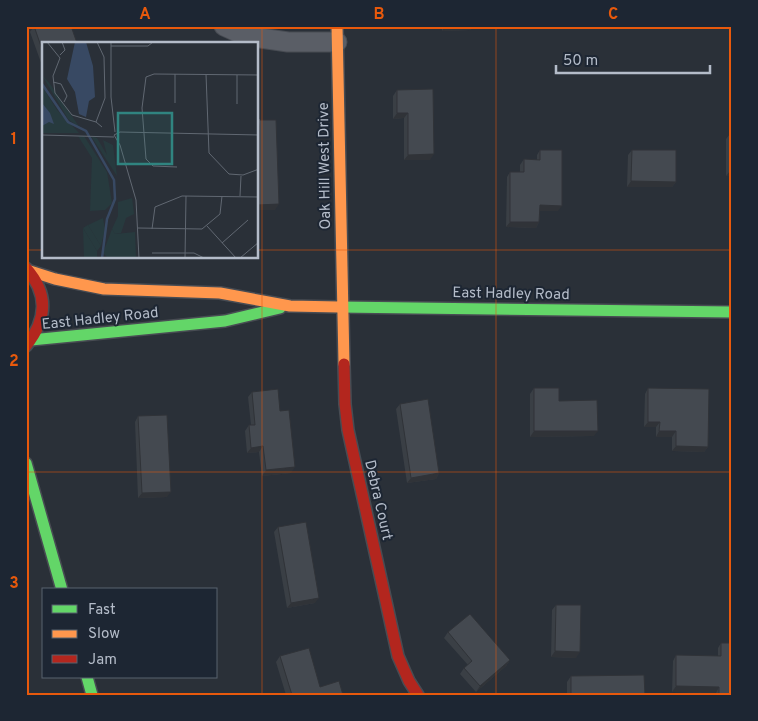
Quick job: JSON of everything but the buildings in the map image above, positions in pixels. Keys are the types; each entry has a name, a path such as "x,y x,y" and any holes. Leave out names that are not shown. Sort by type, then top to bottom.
{"street":[{"path":"224,26 246,36 288,42 337,34"},
{"name":"Oak Hill West Drive","path":"337,34 342,306"},
{"path":"28,269 42,293 43,306 38,330 29,343"},
{"name":"East Hadley Road","path":"28,269 55,279 104,289 220,293 290,306 732,312"},
{"name":"East Hadley Road","path":"29,343 225,320 290,306"},
{"name":"Debra Court","path":"342,306 345,404 348,430 398,656 409,682 418,695"},
{"path":"26,464 61,588"},
{"path":"87,678 92,695"}],"traffic: fast":[{"path":"339,307 732,312"},
{"path":"31,340 225,321 280,308"},
{"path":"26,463 61,588"},
{"path":"87,678 92,695"}],"traffic: slow":[{"path":"337,26 344,364"},
{"path":"30,271 55,279 104,289 220,293 290,306 339,307"}],"traffic: jam":[{"path":"26,268 39,288 42,297 41,317 38,327 26,346"},
{"path":"344,364 348,430 398,656 409,681 418,695"}]}
